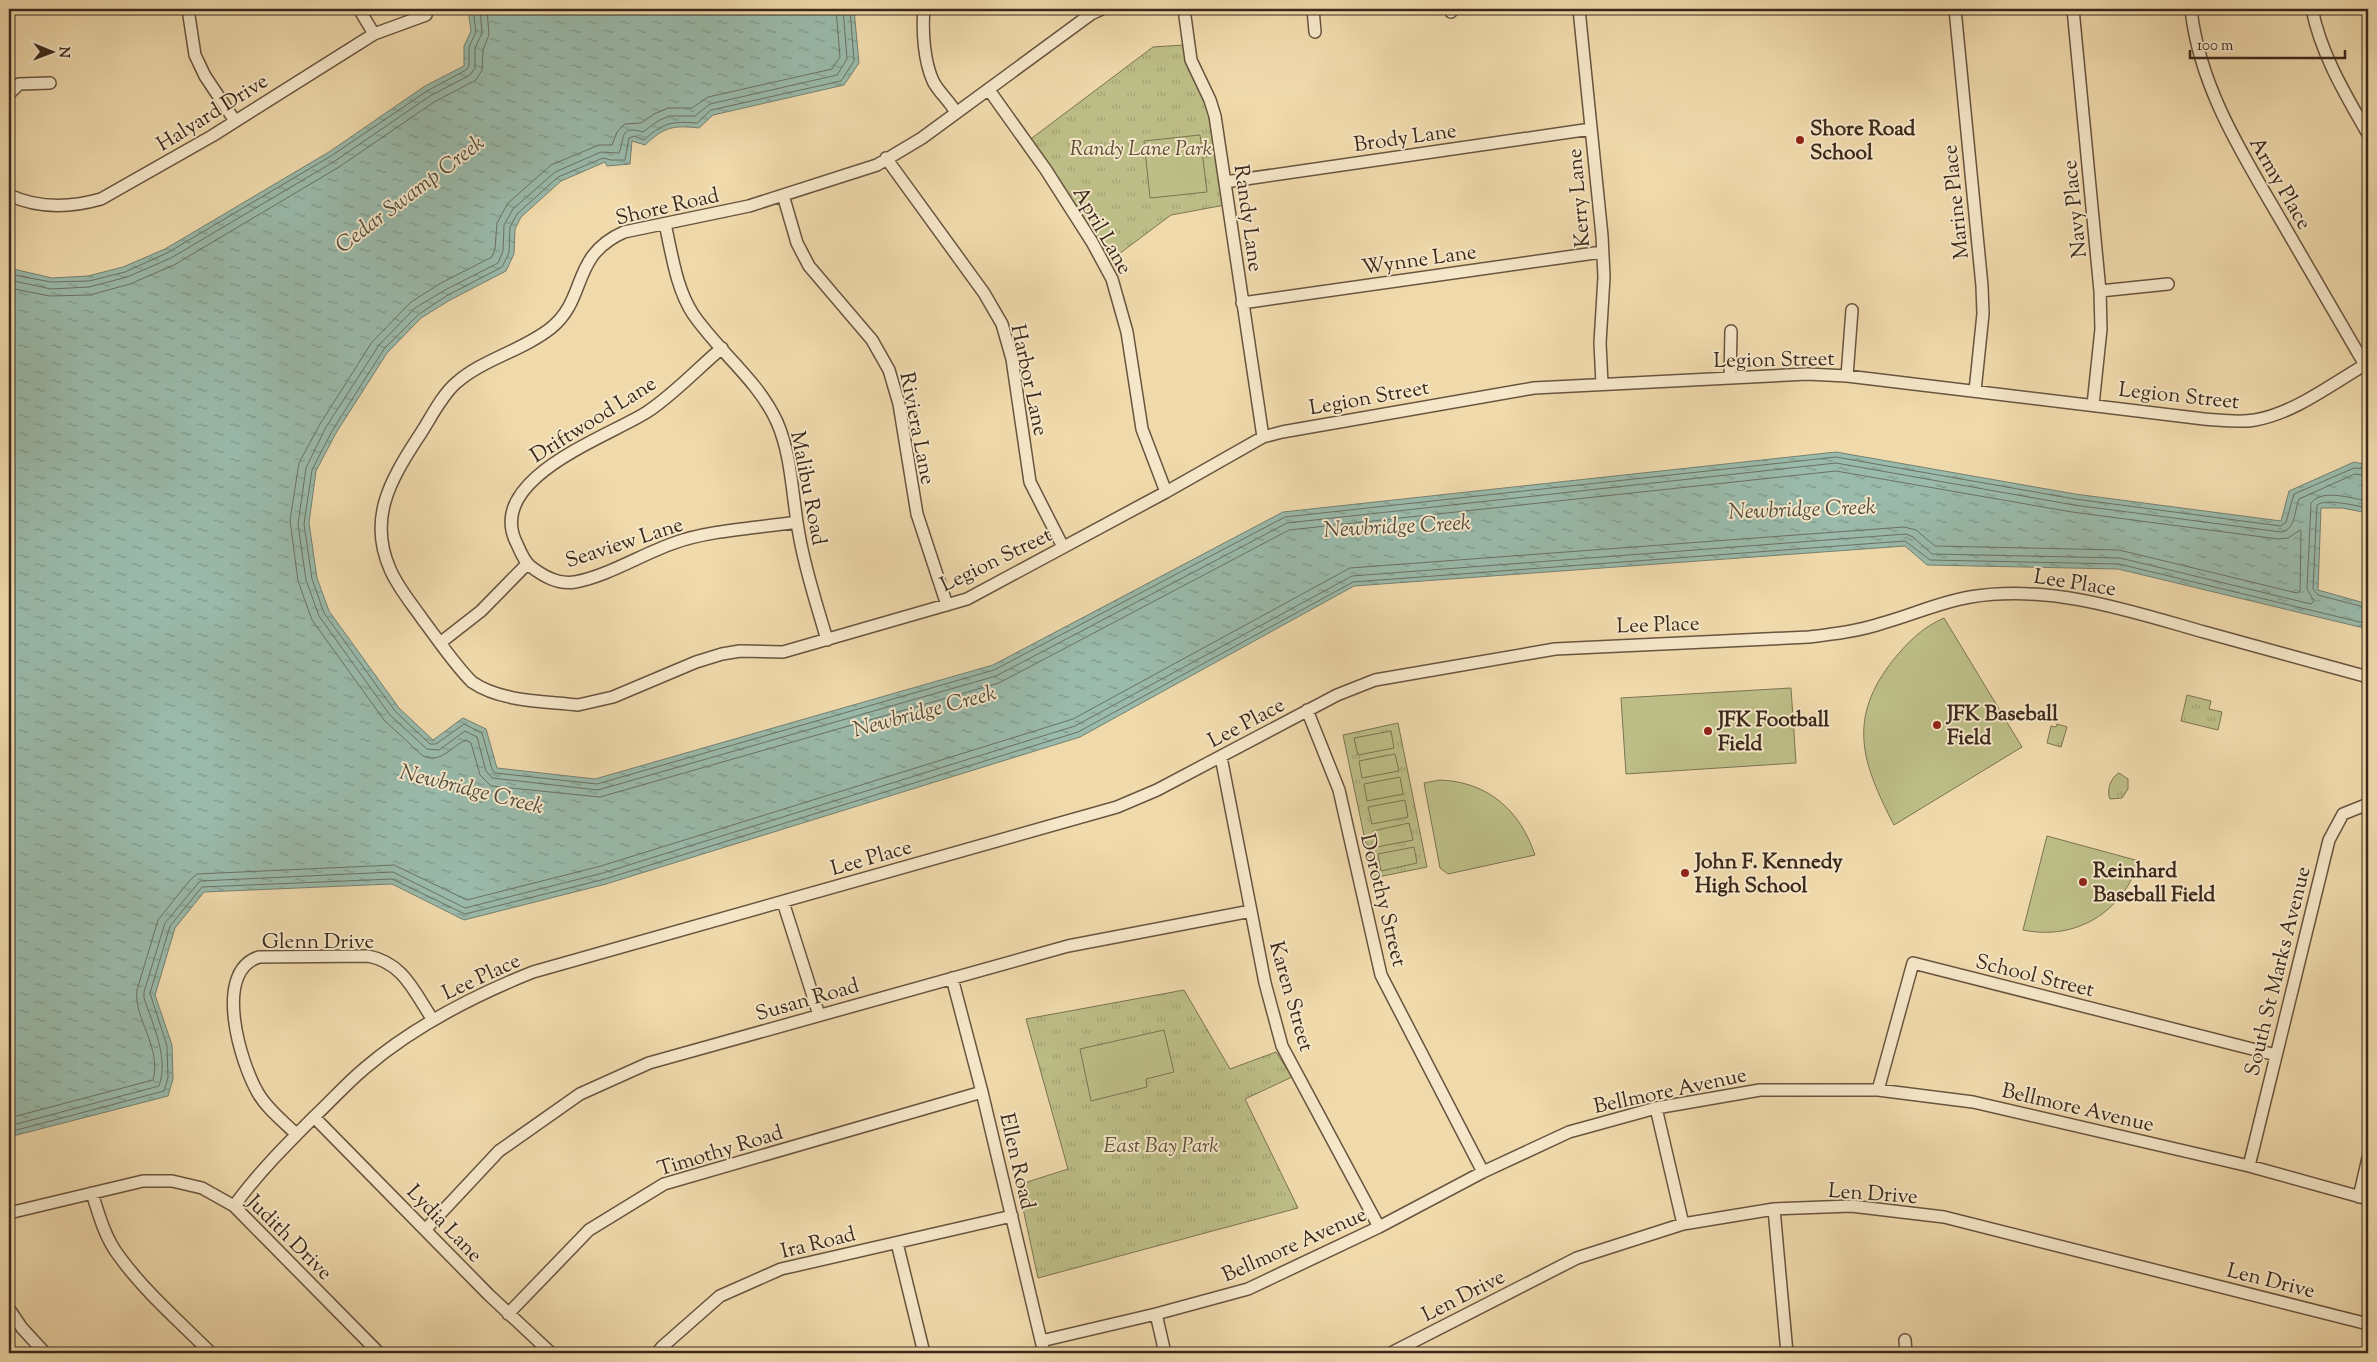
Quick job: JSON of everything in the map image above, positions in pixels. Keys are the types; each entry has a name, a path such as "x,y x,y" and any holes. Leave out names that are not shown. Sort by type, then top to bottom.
{"street":[{"path":"188,9 196,55 205,76 235,121"},
{"path":"359,9 374,34"},
{"path":"924,9 923,24 928,68 934,82 956,113"},
{"name":"Shore Road","path":"440,643 398,585 384,552 381,532 382,511 389,487 397,471 455,384 472,372 538,336 560,320 572,302 590,258 600,246 624,232 749,206 854,174 877,165 922,138 1100,9"},
{"name":"Randy Lane","path":"1184,9 1191,60 1210,100 1215,116 1263,438"},
{"path":"1313,9 1315,32"},
{"name":"Kerry Lane","path":"1579,9 1602,236 1604,277 1600,343 1602,384"},
{"name":"Marine Place","path":"1955,9 1982,286 1983,314 1975,391"},
{"name":"Navy Place","path":"2073,9 2100,291 2101,329 2093,405"},
{"name":"Army Place","path":"2191,9 2199,52 2212,92 2238,145 2366,364"},
{"path":"2312,9 2325,52 2344,92 2368,134"},
{"name":"Halyard Drive","path":"9,194 34,204 62,206 82,204 100,199 120,190 235,121 374,34 426,15"},
{"path":"9,94 19,84 50,83"},
{"name":"April Lane","path":"989,90 1046,170 1092,242 1112,279 1127,332 1142,429 1166,492"},
{"name":"Brody Lane","path":"1225,182 1591,129"},
{"name":"Harbor Lane","path":"886,158 984,293 1002,324 1012,359 1030,482 1063,547"},
{"name":"Riviera Lane","path":"783,195 797,243 809,266 872,340 889,370 899,404 917,514 947,605"},
{"name":"Malibu Road","path":"665,224 678,282 694,315 758,390 778,422 786,447 803,557 827,640"},
{"name":"Wynne Lane","path":"1242,303 1602,252"},
{"path":"2100,291 2168,284"},
{"path":"1847,376 1852,310"},
{"path":"1730,378 1731,332"},
{"name":"Driftwood Lane","path":"527,564 513,536 511,518 519,496 532,480 550,465 649,410 722,348"},
{"name":"Legion Street","path":"440,643 465,675 484,690 501,695 578,705 613,697 696,662 722,654 740,651 783,652 967,599 1263,438 1318,424 1534,388 1808,374 1847,376 2204,419 2253,421 2295,406 2366,364"},
{"name":"Seaview Lane","path":"527,564 553,580 574,582 675,542 797,522"},
{"path":"440,643 481,611 527,564"},
{"name":"Lee Place","path":"234,1206 255,1178 295,1133 366,1067 402,1040 462,1002 533,972 1117,807 1157,790 1358,685 1436,668 1556,649 1825,635 1849,632 1883,624 1963,598 2018,593 2056,594 2101,602 2368,677"},
{"name":"Dorothy Street","path":"1307,710 1339,790 1381,975 1483,1172"},
{"name":"Karen Street","path":"1221,756 1265,983 1282,1046 1380,1227"},
{"name":"South St Marks Avenue","path":"2249,1166 2329,840 2343,814 2368,804"},
{"path":"783,902 818,1015"},
{"name":"Susan Road","path":"425,1230 499,1150 580,1094 649,1063 1068,946 1251,911"},
{"name":"Glenn Drive","path":"295,1133 263,1100 244,1062 237,1036 234,1004 236,979 246,964 259,957 368,956 383,959 400,971 433,1020"},
{"name":"School Street","path":"1878,1090 1913,963 2276,1055"},
{"name":"Ellen Road","path":"952,978 982,1092 1044,1353"},
{"name":"Bellmore Avenue","path":"1041,1341 1156,1314 1248,1289 1380,1227 1483,1172 1569,1132 1656,1108 1760,1090 1878,1090 1973,1102 2249,1166 2363,1198"},
{"name":"Timothy Road","path":"508,1314 589,1230 664,1184 982,1092"},
{"path":"1656,1108 1683,1224"},
{"name":"Lydia Lane","path":"314,1117 508,1314 551,1353"},
{"path":"2363,1198 2368,1158"},
{"name":"Judith Drive","path":"9,1213 143,1181 172,1181 202,1188 234,1206 379,1353"},
{"path":"92,1193 104,1229 118,1255 143,1284 212,1353"},
{"name":"Len Drive","path":"1391,1353 1577,1258 1683,1224 1774,1209 1851,1206 1944,1217 2368,1324"},
{"path":"1774,1209 1787,1353"},
{"name":"Ira Road","path":"658,1353 662,1347 720,1296 781,1269 1012,1216"},
{"path":"897,1243 924,1353"},
{"path":"9,1309 22,1328 45,1353"},
{"path":"1156,1314 1165,1353"},
{"path":"1905,1340 1906,1353"}],"green space":[{"name":"Randy Lane Park","path":"1184,45 1213,118 1225,205 1171,215 1107,263 1028,141 1153,47"},
{"path":"1200,135 1207,192 1150,198 1144,141"},
{"name":"JFK Baseball Field","path":"1944,618 2022,747 1894,825 1883,803 1867,761 1864,722 1869,702 1879,681 1894,659 1923,630"},
{"name":"JFK Football Field","path":"1791,688 1796,763 1626,774 1621,698"},
{"path":"2187,695 2211,701 2209,709 2222,712 2218,730 2181,721"},
{"path":"1398,723 1427,867 1373,878 1343,735"},
{"path":"2057,724 2067,727 2061,747 2047,743 2051,726 2056,727"},
{"path":"1391,731 1394,748 1358,755 1354,738"},
{"path":"1395,754 1399,771 1362,778 1359,761"},
{"path":"2119,773 2128,779 2128,789 2122,798 2110,799 2110,784"},
{"path":"1400,777 1403,794 1367,801 1364,784"},
{"path":"1440,780 1473,786 1500,801 1521,825 1535,855 1448,874 1440,868 1424,783"},
{"path":"1405,800 1408,817 1372,824 1368,807"},
{"path":"1409,823 1413,840 1377,847 1373,831"},
{"name":"Reinhard Baseball Field","path":"2047,836 2139,861 2132,879 2122,895 2095,919 2061,931 2023,930"},
{"path":"1414,847 1417,863 1381,871 1378,854"},
{"name":"East Bay Park","path":"1184,990 1230,1069 1276,1052 1292,1077 1245,1099 1298,1208 1038,1278 1018,1185 1068,1169 1026,1019"},
{"path":"1164,1030 1174,1072 1146,1079 1147,1087 1091,1101 1080,1049"}],"water":[{"path":"468,9 854,9 859,63 844,85 713,115 699,128 675,127 658,134 645,145 632,141 630,164 607,166 605,162 561,181 521,217 515,229 514,254 506,271 450,300 421,318 387,353 336,433 316,471 309,523 317,578 329,611 399,708 433,740 463,718 486,729 497,768 595,779 993,665 1283,512 1836,452 2075,494 2281,521 2289,491 2354,462 2368,465 2368,513 2342,508 2321,508 2318,590 2368,604 2368,629 2118,569 1927,565 1905,546 1354,586 1080,737 606,884 464,920 392,884 204,892 175,928 155,995 172,1045 173,1079 168,1096 9,1137 9,268 52,278 88,276 123,267 165,249 329,152 425,86 464,66 464,46 471,31"}],"place":[{"name":"Shore Road School","path":"1800,140"},
{"name":"JFK Baseball Field","path":"1937,725"},
{"name":"JFK Football Field","path":"1708,731"},
{"name":"John F. Kennedy High School","path":"1685,873"},
{"name":"Reinhard Baseball Field","path":"2083,882"}],"water label":[{"name":"Cedar Swamp Creek","path":"409,193"},
{"name":"Newbridge Creek","path":"1802,508"},
{"name":"Newbridge Creek","path":"1397,525"},
{"name":"Newbridge Creek","path":"924,710"},
{"name":"Newbridge Creek","path":"472,788"}]}
